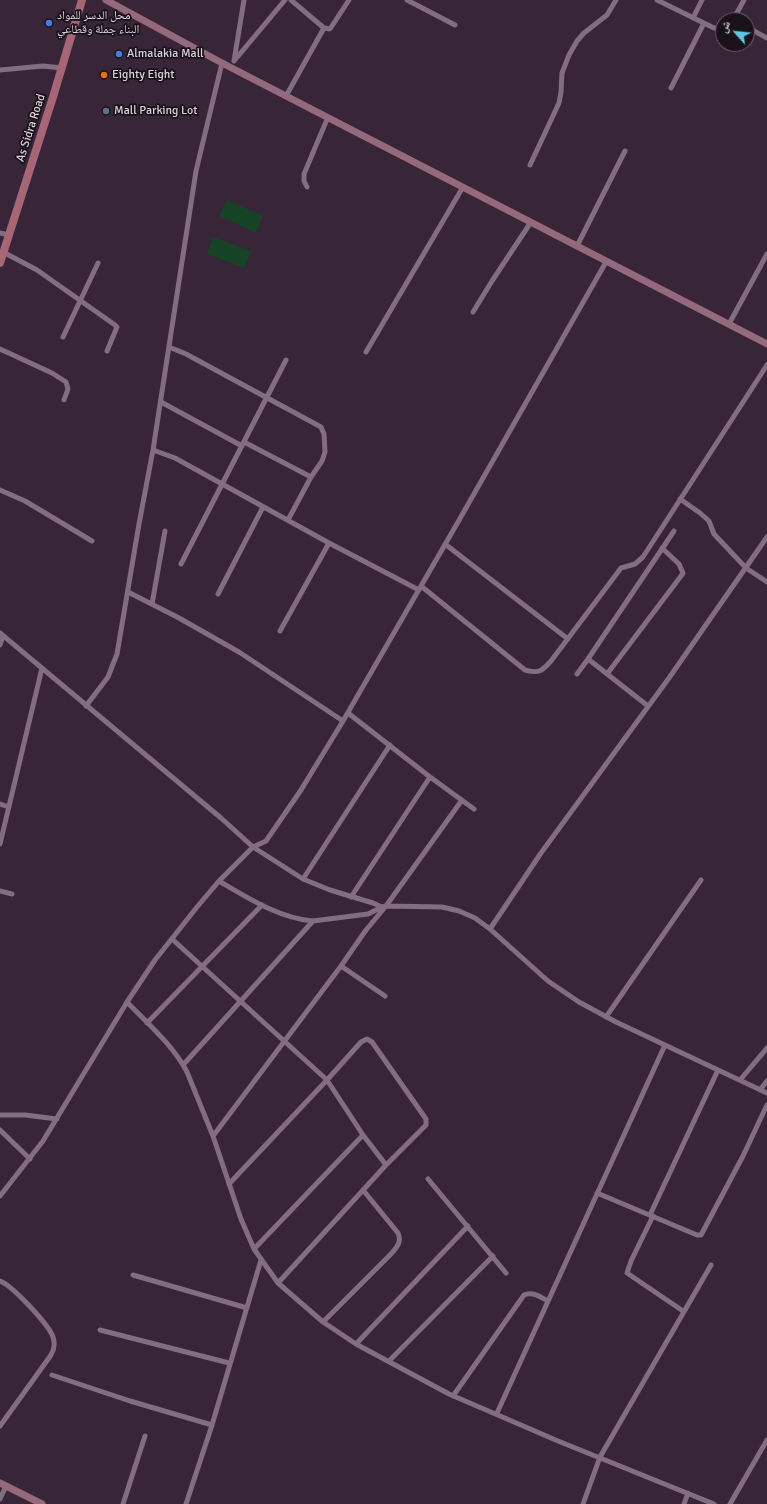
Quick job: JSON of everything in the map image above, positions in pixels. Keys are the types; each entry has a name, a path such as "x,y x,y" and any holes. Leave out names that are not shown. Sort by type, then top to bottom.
{"main road":[{"name":"As Sidra Road","path":"0,263 82,0"}],"street":[{"path":"106,0 222,63 233,65 286,96 767,344"},
{"path":"233,65 244,0"},
{"path":"233,65 285,0"},
{"path":"291,0 324,28 330,30 349,0"},
{"path":"407,0 455,25"},
{"path":"530,165 559,102 562,73 569,55 577,40 607,15 616,0"},
{"path":"657,0 715,28"},
{"path":"693,18 702,0"},
{"path":"738,12 744,0"},
{"path":"671,88 704,23"},
{"path":"286,96 324,28"},
{"path":"755,31 767,38"},
{"path":"86,706 108,676 117,654 161,402 196,171 222,63"},
{"path":"0,70 42,66 62,68"},
{"path":"307,187 304,181 304,174 328,117"},
{"path":"577,246 624,151"},
{"path":"366,352 463,187"},
{"path":"473,312 531,222"},
{"path":"0,233 9,235"},
{"path":"3,252 33,268 117,327 107,351"},
{"path":"729,324 767,254"},
{"path":"0,1196 30,1159 57,1120 126,1002 155,960 219,881 253,847 266,841 307,780 420,588 606,262"},
{"path":"63,337 98,263"},
{"path":"169,347 186,354 321,427 324,434 325,452 322,461 311,477 288,520"},
{"path":"0,349 66,382 68,389 64,400"},
{"path":"181,564 286,360"},
{"path":"153,450 175,458 329,543 420,588 525,670 540,672 568,639 621,568 635,564 643,557 767,365"},
{"path":"161,402 311,477"},
{"path":"0,490 24,501 92,541"},
{"path":"680,498 709,522 714,534 746,568 767,582"},
{"path":"218,594 263,507"},
{"path":"152,604 165,531"},
{"path":"577,674 674,531"},
{"path":"490,929 541,853 648,706 767,537"},
{"path":"280,631 329,543"},
{"path":"445,544 568,639"},
{"path":"607,674 681,576 682,573 679,564 662,548"},
{"path":"128,592 239,652 343,721"},
{"path":"0,645 1,635"},
{"path":"1,635 221,818 253,847 303,879 330,890 384,906 442,907 469,915 490,929 560,990 606,1017 767,1093"},
{"path":"588,659 648,706"},
{"path":"0,844 42,668"},
{"path":"348,712 430,777 474,809"},
{"path":"303,879 390,745"},
{"path":"351,897 430,777"},
{"path":"212,1136 341,966 462,800"},
{"path":"0,804 9,807"},
{"path":"606,1017 701,880"},
{"path":"219,881 262,905 286,915 313,921 368,914 384,906"},
{"path":"0,891 12,894"},
{"path":"147,1023 262,905"},
{"path":"183,1065 242,1002 313,921"},
{"path":"172,939 326,1080 363,1135 386,1165"},
{"path":"341,966 385,996"},
{"path":"126,1002 147,1023 183,1065 212,1136 241,1219 254,1249 278,1283 323,1322 356,1344 453,1396 714,1504"},
{"path":"229,1184 360,1042 368,1039 426,1119 426,1125 386,1165 278,1283"},
{"path":"497,1413 665,1045"},
{"path":"740,1080 767,1048"},
{"path":"683,1311 627,1273 651,1215 718,1070"},
{"path":"760,1090 767,1081"},
{"path":"597,1193 651,1215 696,1236 701,1235 743,1156 767,1105"},
{"path":"0,1115 25,1115 57,1120"},
{"path":"0,1130 30,1159"},
{"path":"254,1249 363,1135"},
{"path":"428,1179 506,1273"},
{"path":"323,1322 391,1254 399,1243 400,1239 398,1233 363,1190"},
{"path":"356,1344 468,1226"},
{"path":"389,1361 493,1256"},
{"path":"186,1504 212,1425 261,1260"},
{"path":"583,1504 600,1458 683,1311 711,1265"},
{"path":"133,1275 247,1308"},
{"path":"0,1281 4,1282 16,1292 46,1326 52,1335 54,1342 51,1355 0,1426"},
{"path":"453,1396 524,1295 533,1293 548,1301"},
{"path":"100,1330 230,1364"},
{"path":"52,1375 130,1401 212,1425"},
{"path":"123,1504 145,1436"},
{"path":"730,1504 767,1440"},
{"path":"0,1499 3,1485 42,1504"},
{"path":"684,1504 688,1493"}],"green space":[{"path":"227,200 263,216 256,233 219,216"},
{"path":"213,237 251,251 245,268 207,254"}],"place":[{"name":"محل الدسر للمواد البناء جملة وقطاعي","path":"49,23"},
{"name":"Almalakia Mall","path":"119,54"},
{"name":"Eighty Eight","path":"104,75"},
{"name":"Mall Parking Lot","path":"106,111"}]}
